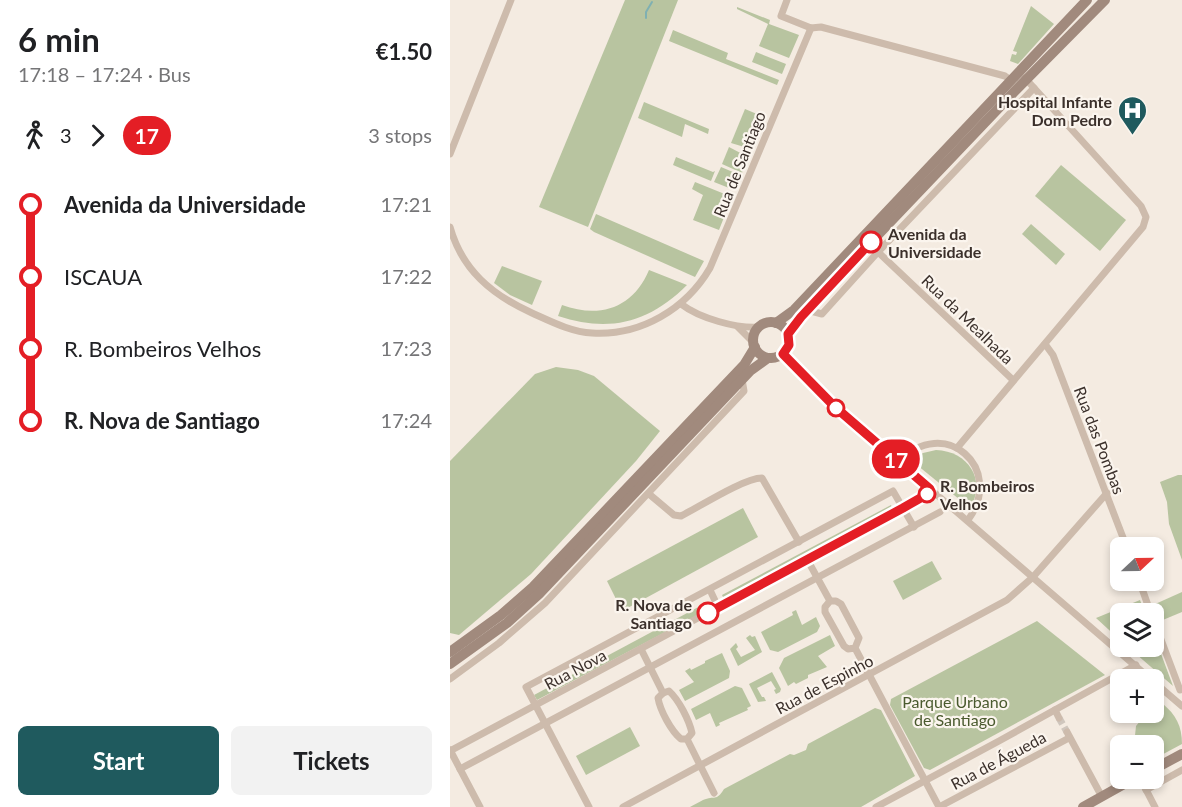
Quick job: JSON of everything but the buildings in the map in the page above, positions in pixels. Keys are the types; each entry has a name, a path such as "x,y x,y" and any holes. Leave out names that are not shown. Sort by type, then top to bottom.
{"main road":[{"path":"776,323 794,310 1012,81 1027,80 1087,0"},
{"path":"788,334 807,310 1105,0"},
{"path":"450,652 501,615 533,587 744,365 754,345 754,334 760,327 764,324 776,323 781,325 788,334 789,345 783,354 773,358 762,356 754,345"},
{"path":"450,664 507,623 539,594 750,371 768,358"},
{"path":"1164,763 1182,754"},
{"path":"1083,807 1116,789"}],"street":[{"path":"450,153 511,0"},
{"path":"787,0 781,16 811,28 821,27 1005,76 1012,81"},
{"name":"Rua de Santiago","path":"450,226 458,248 478,279 513,305 575,330 591,333 629,329 652,322 681,304 704,279 716,256 811,28"},
{"path":"807,310 822,314 1027,80 1141,206 1146,217 1143,227 1105,276 1013,380 957,448"},
{"name":"Rua da Mealhada","path":"878,252 1013,380"},
{"path":"681,304 696,312 738,327 760,327"},
{"path":"738,327 754,345"},
{"name":"Rua das Pombas","path":"1045,344 1053,355 1123,537"},
{"path":"783,354 835,407 1182,706"},
{"path":"450,679 499,643 545,603 744,391 742,380"},
{"path":"899,462 914,448 929,444 947,444 965,453 975,466 980,483 977,503 968,520"},
{"path":"649,494 674,515 681,516 756,478 762,478 767,483 799,542"},
{"name":"Rua Nova","path":"450,751 903,508 924,496 930,489"},
{"path":"590,807 526,687 893,491 914,527"},
{"name":"Rua de Espinho","path":"623,807 1007,600 1033,577 1107,493"},
{"path":"460,770 940,512"},
{"path":"807,559 830,601"},
{"path":"710,590 718,608"},
{"path":"830,601 841,603 859,638 855,648 939,807"},
{"path":"830,601 825,607 825,612 834,629 844,646 848,649 855,648"},
{"path":"1164,648 1180,690"},
{"path":"641,649 663,693"},
{"path":"876,807 1136,665"},
{"path":"669,691 673,694 692,733 687,739 681,739 676,735 660,706 658,698 663,693 669,691"},
{"path":"1055,711 1059,718"},
{"name":"Rua de Águeda","path":"939,807 1068,735 1102,797"},
{"path":"687,739 714,793"},
{"path":"450,751 480,807"},
{"path":"1155,807 1146,790 1182,770"}],"green space":[{"path":"625,0 678,0 588,227 539,207"},
{"path":"1031,6 1054,24 1018,64 1010,61 1012,54 1016,55 1017,52 1013,51"},
{"path":"737,7 770,20 769,24 799,35 789,58 759,46 768,24"},
{"path":"673,30 728,53 726,59 779,80 777,85 669,41"},
{"path":"756,52 786,64 782,74 752,62"},
{"path":"644,102 709,129 708,134 685,124 682,137 638,118"},
{"path":"745,109 764,117 751,149 731,143"},
{"path":"729,147 748,157 742,173 722,164"},
{"path":"676,157 715,171 711,181 673,165"},
{"path":"1061,165 1126,220 1100,251 1035,196"},
{"path":"721,167 740,175 734,190 714,182"},
{"path":"695,182 732,197 719,230 693,220 703,195 692,189"},
{"path":"596,214 704,261 695,277 594,232 590,229"},
{"path":"1031,224 1065,254 1056,265 1022,234"},
{"path":"502,266 542,281 532,305 510,295 494,283"},
{"path":"649,270 687,285 658,308 627,321 594,324 558,316 562,305 589,311 614,307 634,293"},
{"path":"556,367 578,370 594,376 660,431 636,461 531,574 459,635 450,633 450,461 535,374"},
{"path":"936,450 957,456 971,469 976,487 975,498 970,508 912,461 923,453"},
{"path":"1182,475 1182,560 1169,524 1167,502 1160,482"},
{"path":"891,505 893,510 725,601 722,595"},
{"path":"743,508 758,537 622,611 607,581"},
{"path":"932,561 942,579 903,600 893,581"},
{"path":"1182,592 1182,612 1164,620 1164,603 1157,603"},
{"path":"704,604 707,610 537,700 534,695"},
{"path":"796,610 802,625 816,617 820,626 817,632 778,652 770,650 761,632 793,615 792,612"},
{"path":"1110,612 1110,631 1096,618"},
{"name":"Parque Urbano de Santiago","path":"1037,621 1105,675 930,770 924,768 890,705 891,699"},
{"path":"750,635 755,636 762,652 738,666 730,649 736,643 738,647 736,649 741,657 755,650 746,638"},
{"path":"830,635 835,646 818,656 827,667 788,686 779,668 784,658"},
{"path":"722,653 730,671 729,678 685,701 679,690 694,682 685,671"},
{"path":"1140,657 1162,657 1173,686 1164,678 1164,669 1153,669"},
{"path":"772,672 781,689 780,692 776,694 771,681 757,688 766,701 758,702 749,684"},
{"path":"735,686 742,688 751,706 747,708 748,710 719,723 720,725 716,727 710,713 696,720 691,709"},
{"path":"1164,705 1177,721 1182,744 1164,754 1164,735 1135,735 1138,723 1164,723"},
{"name":"Parque Urbano de Santiago","path":"875,708 881,710 915,776 861,807 690,807 703,800 717,797 724,789 790,754 794,755 806,750 808,744"},
{"path":"630,727 640,746 586,775 576,756"}],"waterway":[{"path":"646,18 646,12 652,2"}],"tunnel":[{"path":"1059,718 1067,732"}],"bus line":[{"name":"17","path":"708,613 903,508 927,494 930,489 835,407 783,354 789,345 788,334 801,317 871,242"}],"place":[{"name":"Hospital Infante Dom Pedro","path":"1133,136"},
{"name":"Avenida da Universidade","path":"871,242"},
{"name":"R. Bombeiros Velhos","path":"927,494"},
{"name":"R. Nova de Santiago","path":"708,613"}]}
